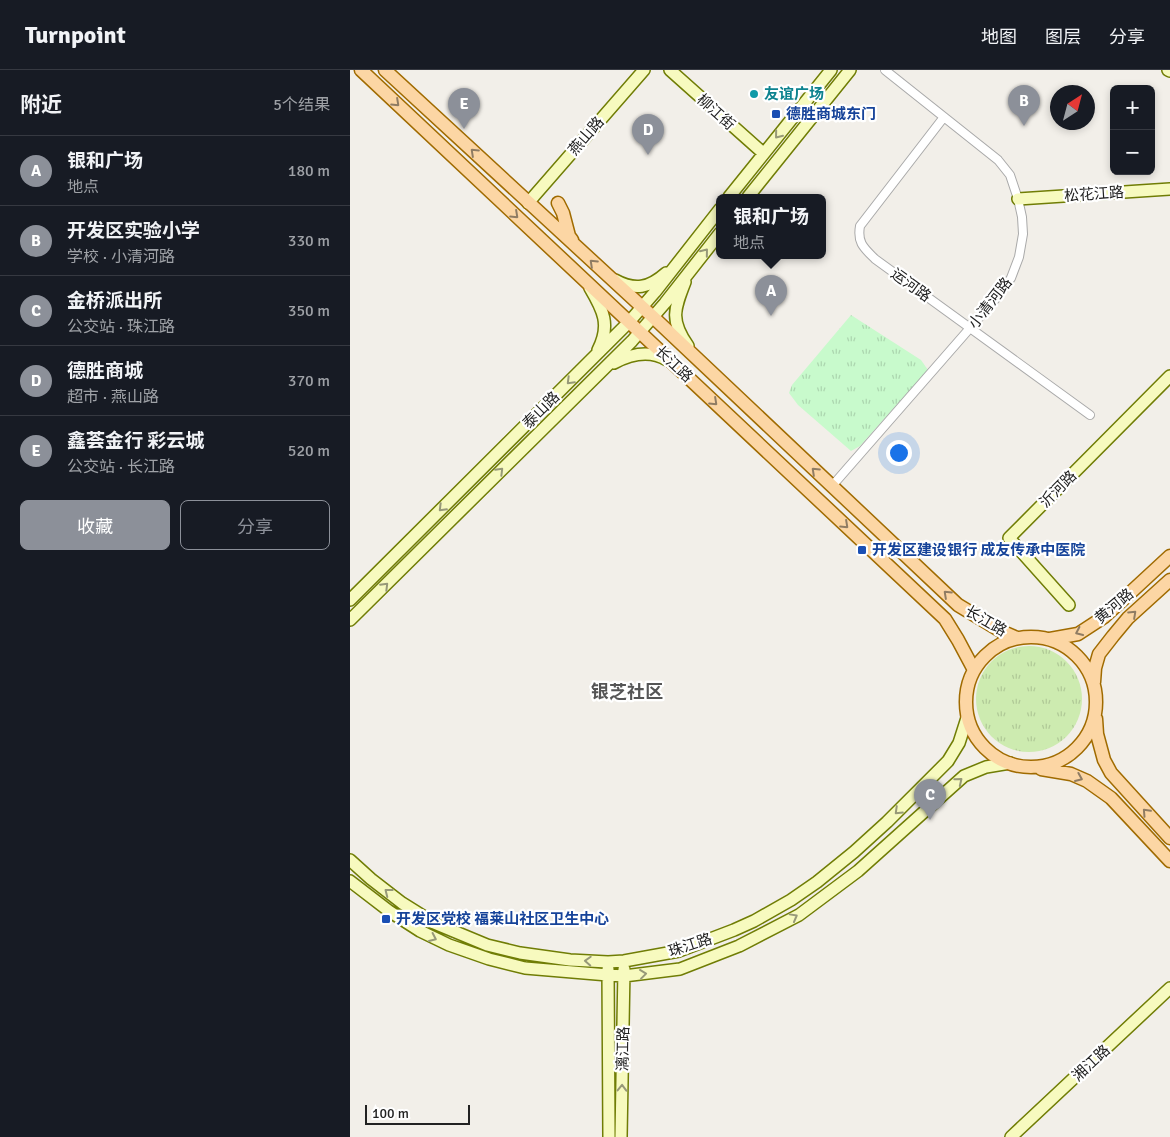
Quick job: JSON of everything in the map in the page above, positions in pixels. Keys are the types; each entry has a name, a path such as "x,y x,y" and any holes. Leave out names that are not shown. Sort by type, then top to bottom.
{"main road":[{"name":"长江路","path":"360,70 945,619 974,670"},
{"name":"长江路","path":"385,70 653,317 958,605 1001,631 1017,638"},
{"name":"燕山路","path":"528,203 644,70"},
{"name":"柳江街","path":"670,70 763,154"},
{"path":"731,194 831,70"},
{"path":"750,194 850,70"},
{"name":"松花江路","path":"1018,199 1170,189"},
{"path":"558,203 563,213 569,236 576,246"},
{"name":"泰山路","path":"350,600 629,322 716,214"},
{"name":"泰山路","path":"350,620 640,332 716,238"},
{"path":"609,277 628,286 641,286 651,283 679,262"},
{"path":"690,270 677,305 675,316 680,334 701,364"},
{"path":"585,280 602,310 605,323 604,335 594,356"},
{"path":"606,367 629,356 641,354 655,354 674,364"},
{"name":"沂河路","path":"1068,605 1009,538 1170,376"},
{"name":"黄河路","path":"1050,639 1078,634 1104,617 1170,556"},
{"name":"黄河路","path":"1094,685 1095,668 1099,654 1112,636 1128,618 1170,580"},
{"path":"1096,711 1092,725 1078,747 1060,760 1047,765 1024,767 997,758 980,743 967,718 966,692 974,670 983,658 996,647 1017,638 1040,637 1050,639 1062,645 1077,656 1086,667 1094,685 1096,697 1097,734 1104,760 1122,786 1170,838"},
{"name":"珠江路","path":"350,860 402,903 434,923 487,945 520,953 570,960 608,962 679,951 754,921 817,882 887,822 948,761 959,743 967,718"},
{"path":"350,881 389,911 420,931 489,960 525,968 624,976 680,969 739,946 799,915 858,871 964,776 986,767 1010,763"},
{"path":"1031,767 1071,774 1087,781 1105,793 1170,861"},
{"name":"漓江路","path":"621,1137 624,961"},
{"name":"漓江路","path":"608,962 609,1137"},
{"name":"湘江路","path":"1011,1137 1170,988"}],"street":[{"name":"小清河路","path":"832,486 998,296 1011,278 1019,256 1023,234 1022,217 1010,175 998,160 885,70"},
{"name":"运河路","path":"944,117 860,226 858,235 863,247 876,259 1090,414"}],"green space":[{"path":"851,315 921,360 928,370 860,446 851,451 798,405 789,393 792,385"},
{"path":"1029,646 1049,650 1067,661 1078,679 1082,699 1078,719 1067,737 1049,748 1029,752 1009,748 991,737 980,719 976,699 980,679 991,661 1009,650"}],"place":[{"name":"友谊广场","path":"754,94"},
{"name":"德胜商城东门","path":"776,114"},
{"name":"开发区实验小学","path":"1024,126"},
{"name":"鑫荟金行 彩云城","path":"464,129"},
{"name":"德胜商城","path":"648,155"},
{"name":"银和广场","path":"771,316"},
{"name":"开发区建设银行 成友传承中医院","path":"862,550"},
{"name":"金桥派出所","path":"930,820"},
{"name":"开发区党校 福莱山社区卫生中心","path":"386,919"}],"district":[{"name":"银芝社区","path":"627,692"}]}
